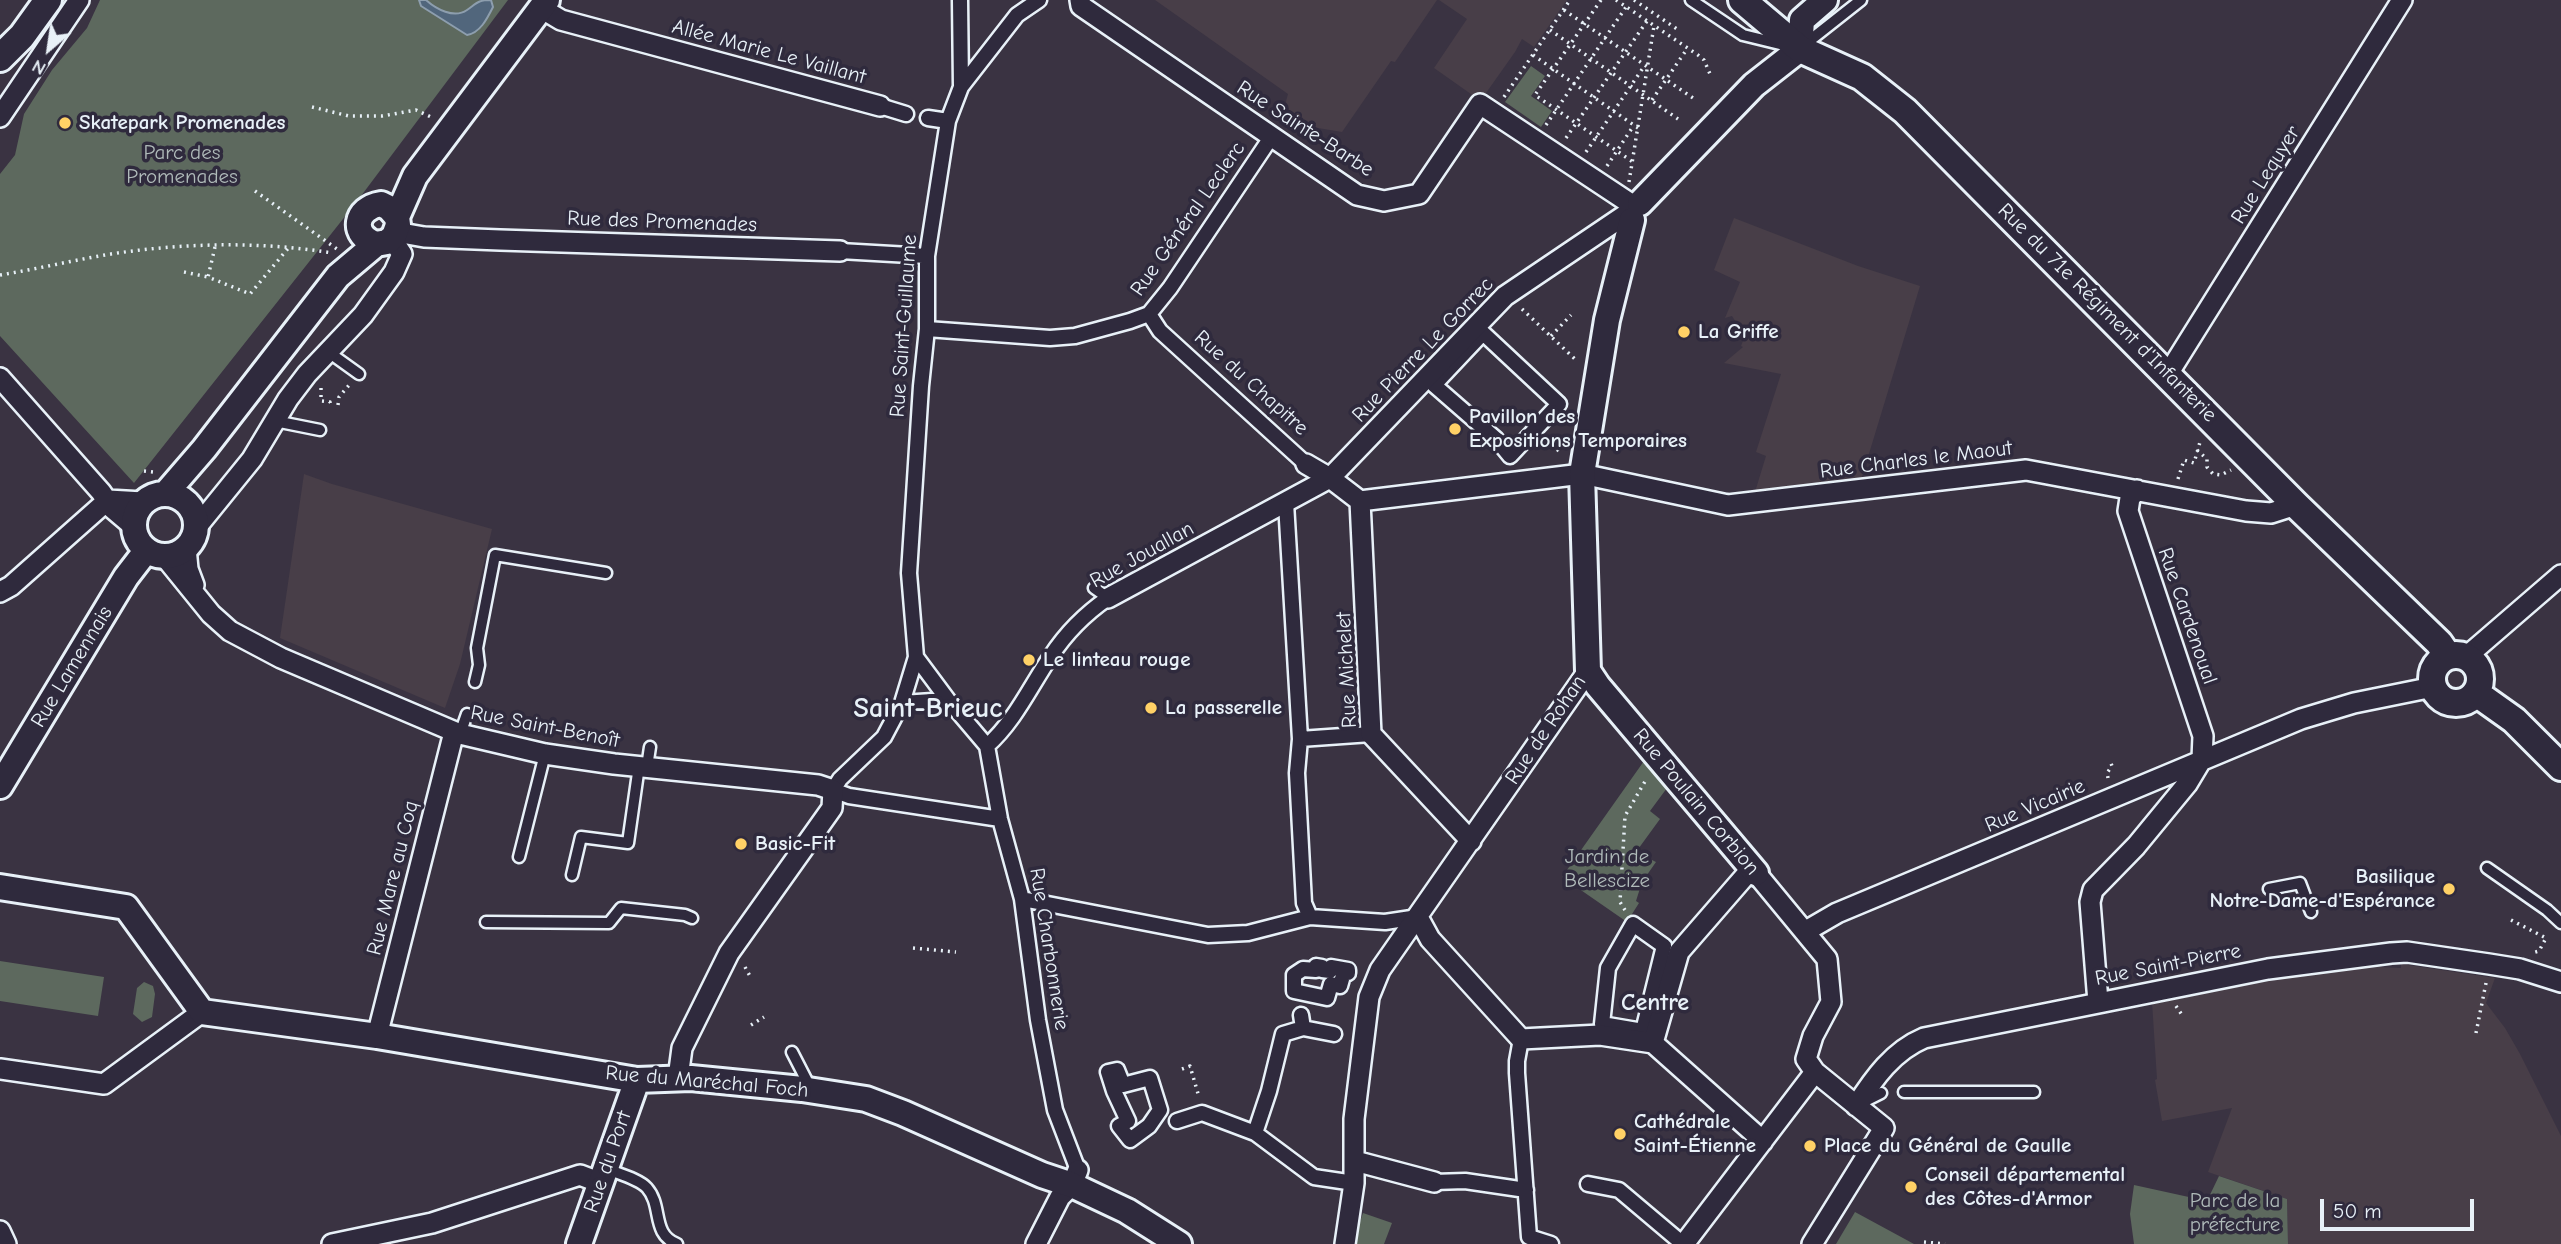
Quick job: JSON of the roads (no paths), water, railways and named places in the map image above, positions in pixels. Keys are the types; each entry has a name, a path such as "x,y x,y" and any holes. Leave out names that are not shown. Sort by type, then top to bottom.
{"main road":[{"path":"0,44 33,0"},
{"path":"0,58 22,36 48,0"},
{"name":"Rue du 71e Régiment d'Infanterie","path":"1742,0 1800,49 1862,77 1905,111 2296,505 2439,643 2457,657"},
{"path":"2457,657 2478,669 2480,677 2476,693 2471,698 2456,703 2442,699 2433,687 2432,672 2441,660 2457,657"},
{"path":"2476,693 2514,720 2561,766"}],"street":[{"path":"0,117 79,0"},
{"name":"Rue Saint-Guillaume","path":"916,657 909,573 920,386 927,329 927,256 948,121 961,87 960,0"},
{"path":"961,87 1017,15 1038,0"},
{"name":"Rue Sainte-Barbe","path":"1080,0 1081,6 1357,195 1384,201 1419,194 1480,104 1597,182 1631,210"},
{"path":"1631,210 1758,80 1800,49 1802,20 1825,0"},
{"name":"Rue Lequyer","path":"2168,374 2402,0"},
{"path":"173,546 135,535 133,526 137,509 164,499 343,265 384,228 415,176 544,4"},
{"name":"Allée Marie Le Vaillant","path":"544,4 562,20 906,114"},
{"path":"929,118 948,121"},
{"name":"Rue Général Leclerc","path":"927,329 1049,338 1075,336 1149,314 1170,288 1272,136"},
{"name":"Rue de Rohan","path":"1345,1244 1354,1183 1354,1119 1369,997 1380,970 1588,671 1582,474 1607,320 1631,210"},
{"name":"Rue Pierre Le Gorrec","path":"1330,478 1505,296 1631,210"},
{"path":"173,546 252,459 288,399 327,351 363,315 394,272 402,254 384,228"},
{"name":"Rue des Promenades","path":"384,228 424,237 927,256"},
{"name":"Rue du Chapitre","path":"1149,314 1160,331 1306,464 1360,501"},
{"path":"1483,333 1559,404 1536,429 1510,456 1496,439 1434,385 1483,333"},
{"path":"0,378 113,509 133,526"},
{"name":"Rue Charles le Maout","path":"1360,501 1582,474 1728,505 1890,481 2026,470 2102,478 2172,497 2246,511 2271,513 2296,505"},
{"name":"Rue Jouallan","path":"987,746 1004,731 1060,644 1101,593 1286,503 1330,478"},
{"name":"Rue Cardenoual","path":"2142,487 2130,498 2128,511 2198,718 2203,736 2202,759"},
{"path":"0,592 11,586 108,500 164,499 194,513 173,546"},
{"name":"Rue Michelet","path":"1360,501 1371,734 1471,841"},
{"path":"1286,503 1300,739 1297,773 1303,890 1304,903 1310,917"},
{"name":"Rue Saint-Benoît","path":"173,546 199,599 230,631 263,649 457,733 545,754 818,785 833,790"},
{"name":"Rue Lamennais","path":"0,786 126,577 173,546"},
{"path":"2457,657 2561,575"},
{"path":"916,657 948,701 987,746"},
{"path":"678,1077 682,1048 732,936 832,808 833,790 840,779 884,737 902,702 916,657"},
{"name":"Rue Poulain Corbion","path":"1588,671 1807,932"},
{"name":"Rue Vicairie","path":"1807,932 1837,913 2054,829 2202,759 2301,719 2354,703 2433,687"},
{"path":"902,702 948,701"},
{"name":"Rue Mare au Coq","path":"377,1036 457,733"},
{"path":"1300,739 1371,734"},
{"name":"Rue Charbonnerie","path":"987,746 1000,819 1022,899 1038,1020 1055,1110 1075,1177"},
{"path":"2098,1002 2090,902 2093,890 2136,846 2187,784 2202,759"},
{"path":"833,790 849,796 1000,819"},
{"path":"1653,1043 1679,952 1754,871"},
{"path":"0,887 126,907 202,1012 104,1084 0,1069"},
{"path":"1022,899 1208,935 1248,933 1310,917 1385,922 1418,917 1430,939 1521,1040"},
{"path":"1633,924 1664,946 1643,1031 1602,1024 1608,968 1633,924"},
{"path":"1807,932 1827,959 1830,1002 1813,1036 1806,1059 1815,1072 1884,1128 1812,1244"},
{"name":"Rue Saint-Pierre","path":"1856,1105 1872,1080 1905,1046 1924,1038 2316,954 2407,952 2519,969 2561,982"},
{"name":"Rue du Maréchal Foch","path":"202,1012 377,1036 637,1080 678,1077 813,1091 866,1100 903,1113 1042,1175 1075,1177 1179,1244"},
{"path":"1255,1133 1283,1034 1302,1021 1334,1034"},
{"path":"1521,1040 1600,1035 1653,1043 1763,1141"},
{"path":"1521,1040 1517,1073 1526,1190 1526,1241 1551,1244"},
{"path":"1117,1070 1123,1086 1150,1078 1160,1110 1149,1126 1130,1140 1119,1126 1129,1121 1108,1073 1117,1070"},
{"path":"1588,1184 1619,1190 1684,1244 1815,1072"},
{"name":"Rue du Port","path":"579,1244 637,1080"},
{"path":"1177,1121 1202,1113 1255,1133 1314,1177 1354,1183"},
{"path":"1355,1161 1434,1182 1465,1181 1526,1190"},
{"path":"332,1244 432,1223 580,1175 604,1176"},
{"path":"1036,1244 1060,1197 1075,1177"},
{"path":"0,1231 6,1244"}],"lane":[{"path":"1691,0 1743,35 1800,49 1861,0"},
{"path":"327,351 359,374"},
{"path":"275,421 320,430"},
{"path":"475,682 479,665 477,648 495,555 606,573"},
{"path":"457,733 467,714"},
{"path":"572,875 581,837 628,843 643,767 650,747"},
{"path":"519,857 545,754"},
{"path":"2487,868 2561,923"},
{"path":"2270,890 2300,884 2311,912"},
{"path":"486,922 609,923 621,908 692,918"},
{"path":"792,1052 813,1091"},
{"path":"1904,1092 2034,1092"},
{"path":"1856,1105 1881,1093"},
{"path":"604,1176 646,1186 657,1203 659,1226 668,1240 677,1244"}],"water":[{"path":"419,0 426,0 440,9 457,14 483,1 491,0 493,7 486,21 472,34 467,35 421,6"}],"place":[{"name":"Skatepark Promenades","path":"65,123"},
{"name":"La Griffe","path":"1684,332"},
{"name":"Pavillon des Expositions Temporaires","path":"1455,429"},
{"name":"Le linteau rouge","path":"1029,660"},
{"name":"La passerelle","path":"1151,708"},
{"name":"Basic-Fit","path":"741,844"},
{"name":"Basilique Notre-Dame-d'Espérance","path":"2449,889"},
{"name":"Cathédrale Saint-Étienne","path":"1620,1134"},
{"name":"Place du Général de Gaulle","path":"1810,1146"},
{"name":"Conseil départemental des Côtes-d'Armor","path":"1911,1187"}],"district":[{"name":"Saint-Brieuc","path":"928,709"},
{"name":"Centre","path":"1655,1003"}],"park label":[{"name":"Parc des Promenades","path":"182,165"},
{"name":"Jardin de Bellescize","path":"1607,869"},
{"name":"Parc de la préfecture","path":"2235,1213"}]}
